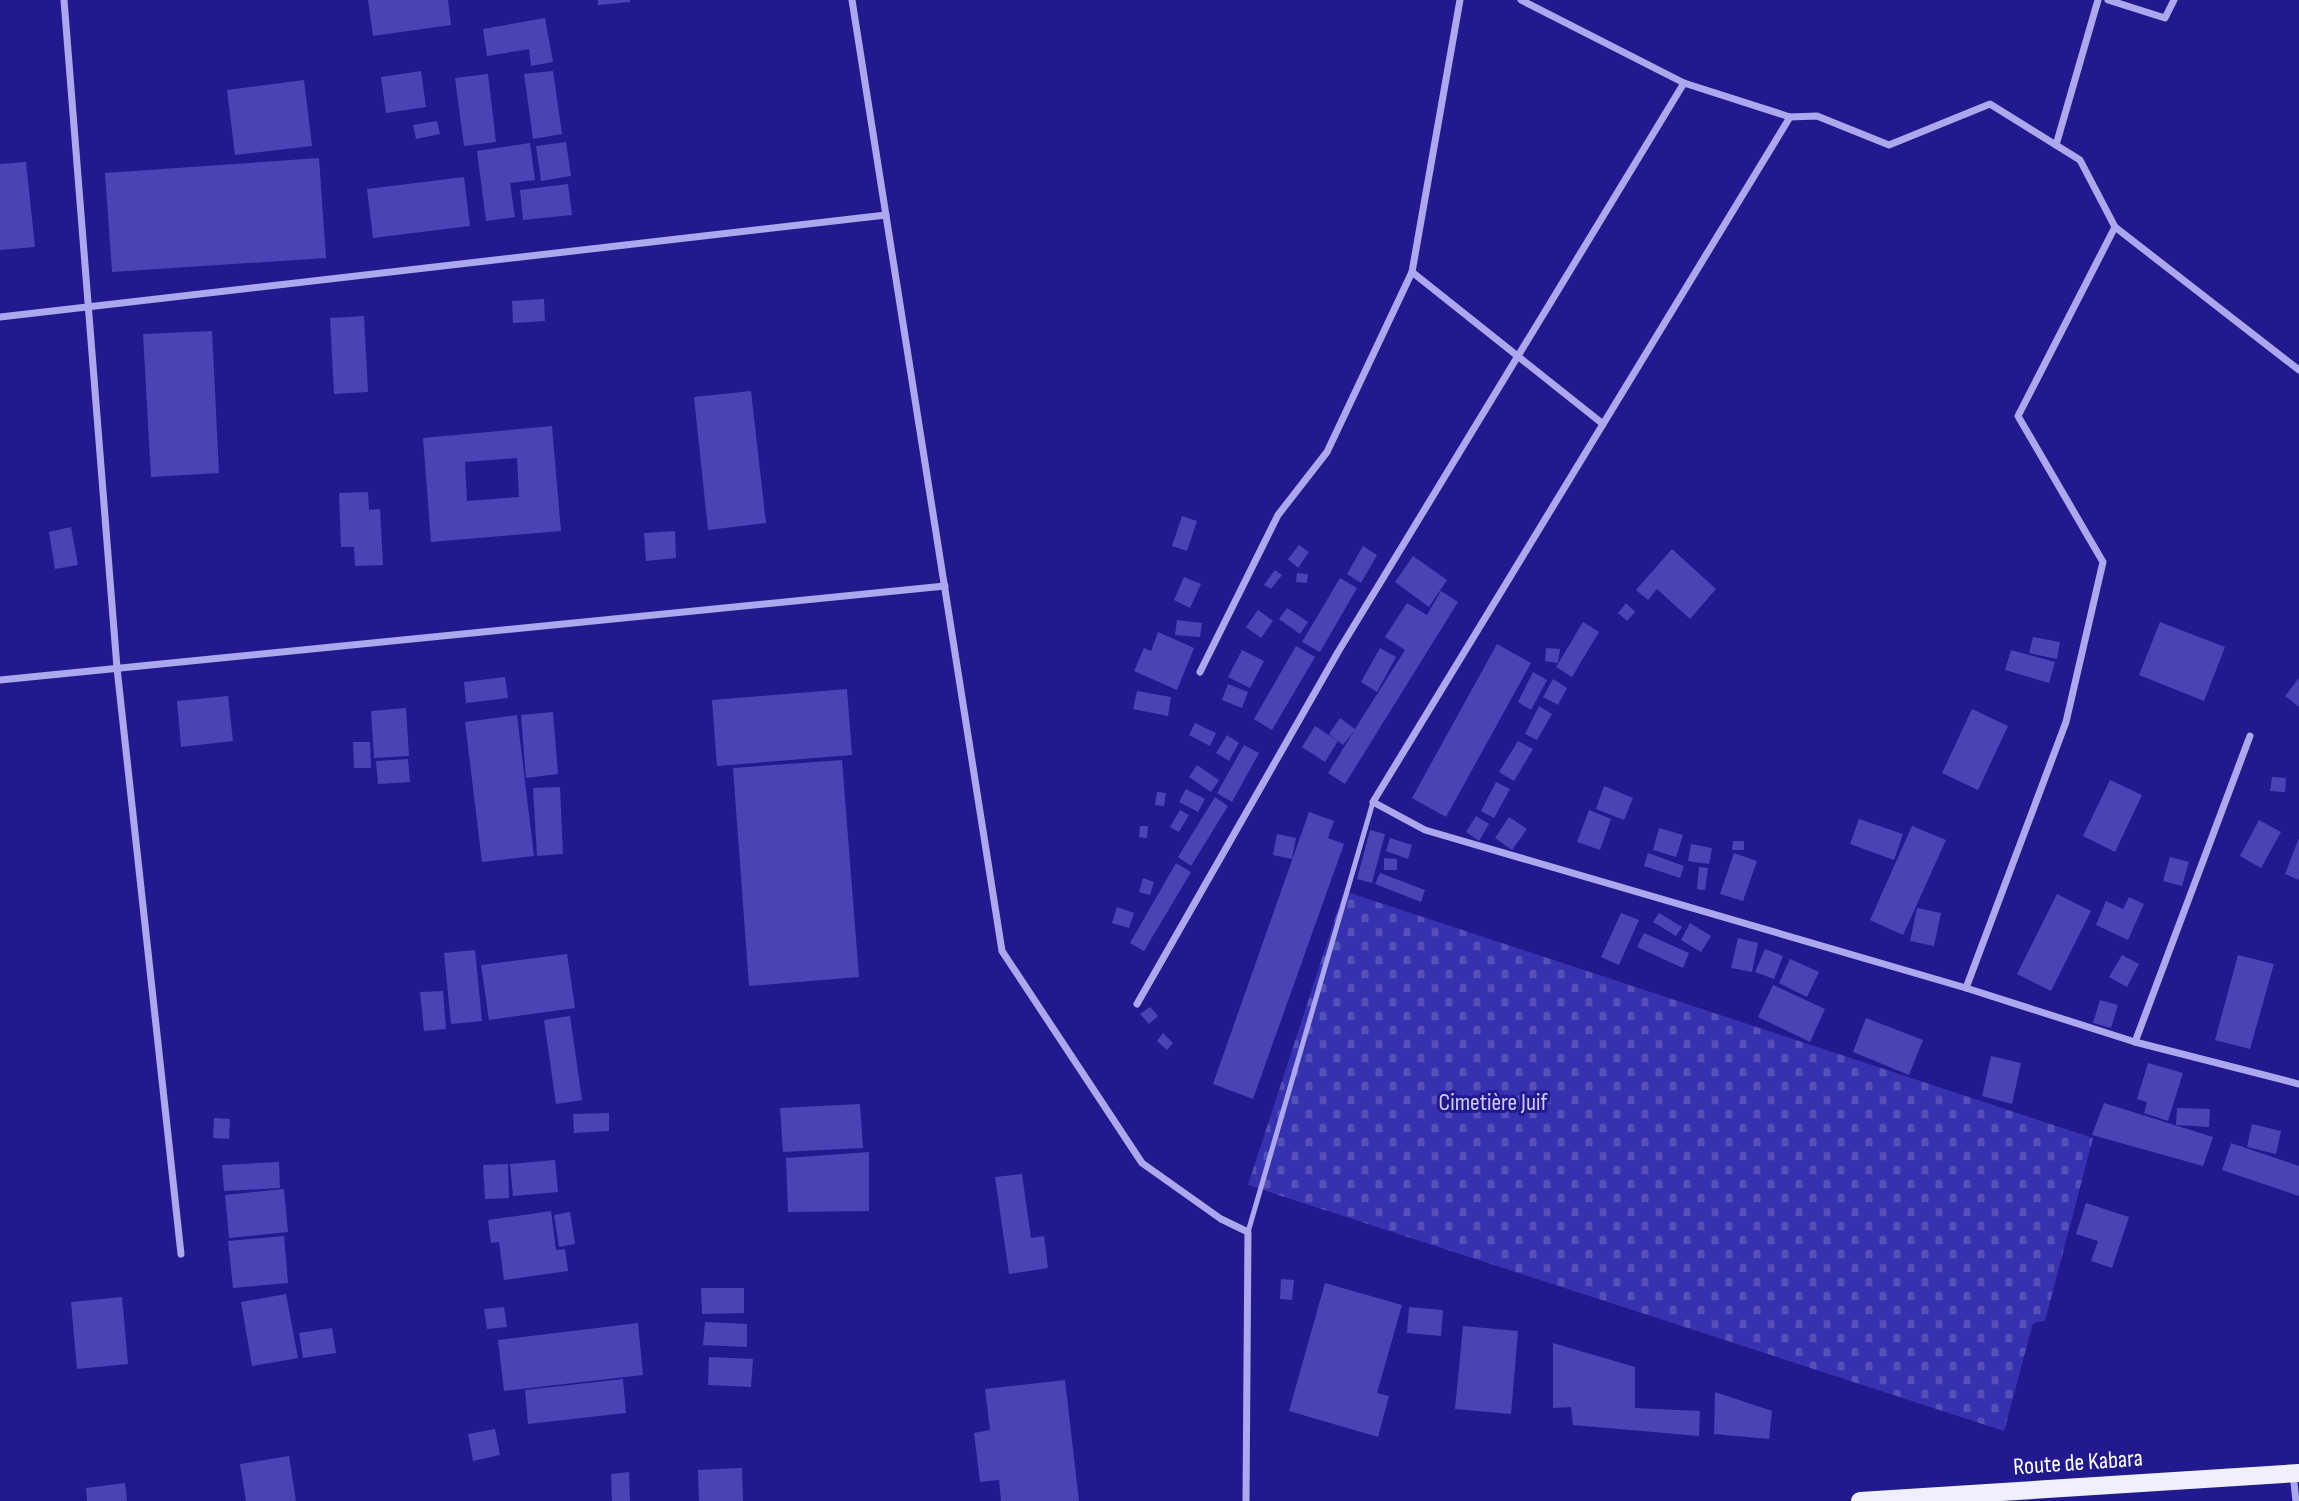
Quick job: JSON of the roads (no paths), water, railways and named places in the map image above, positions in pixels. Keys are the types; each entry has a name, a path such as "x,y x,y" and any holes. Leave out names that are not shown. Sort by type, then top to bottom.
{"main road":[{"name":"Route de Kabara","path":"1860,1501 1951,1498 2296,1473"}],"street":[{"path":"64,0 117,668 181,1254"},
{"path":"852,0 1002,951 1142,1163 1221,1219 1248,1232 1246,1501"},
{"path":"1200,673 1278,515 1327,452 1412,272 1461,0"},
{"path":"1521,0 1684,83 1790,117 1817,116 1889,145 1990,104 2080,160 2115,227 2299,370"},
{"path":"2056,145 2098,0"},
{"path":"2108,0 2165,18 2174,0"},
{"path":"1137,1003 1339,652 1684,83"},
{"path":"1790,117 1373,802 1425,830 1966,988 2134,1042 2299,1084"},
{"path":"0,317 579,248 886,215"},
{"path":"1966,988 2066,722 2103,562 2018,416 2115,227"},
{"path":"1412,272 1603,424"},
{"path":"0,680 946,586"},
{"path":"2134,1042 2250,736"},
{"path":"2296,1473 2296,1501"}],"lane":[{"path":"1248,1232 1373,802"}],"park label":[{"name":"Cimetière Juif","path":"1493,1102"}]}
